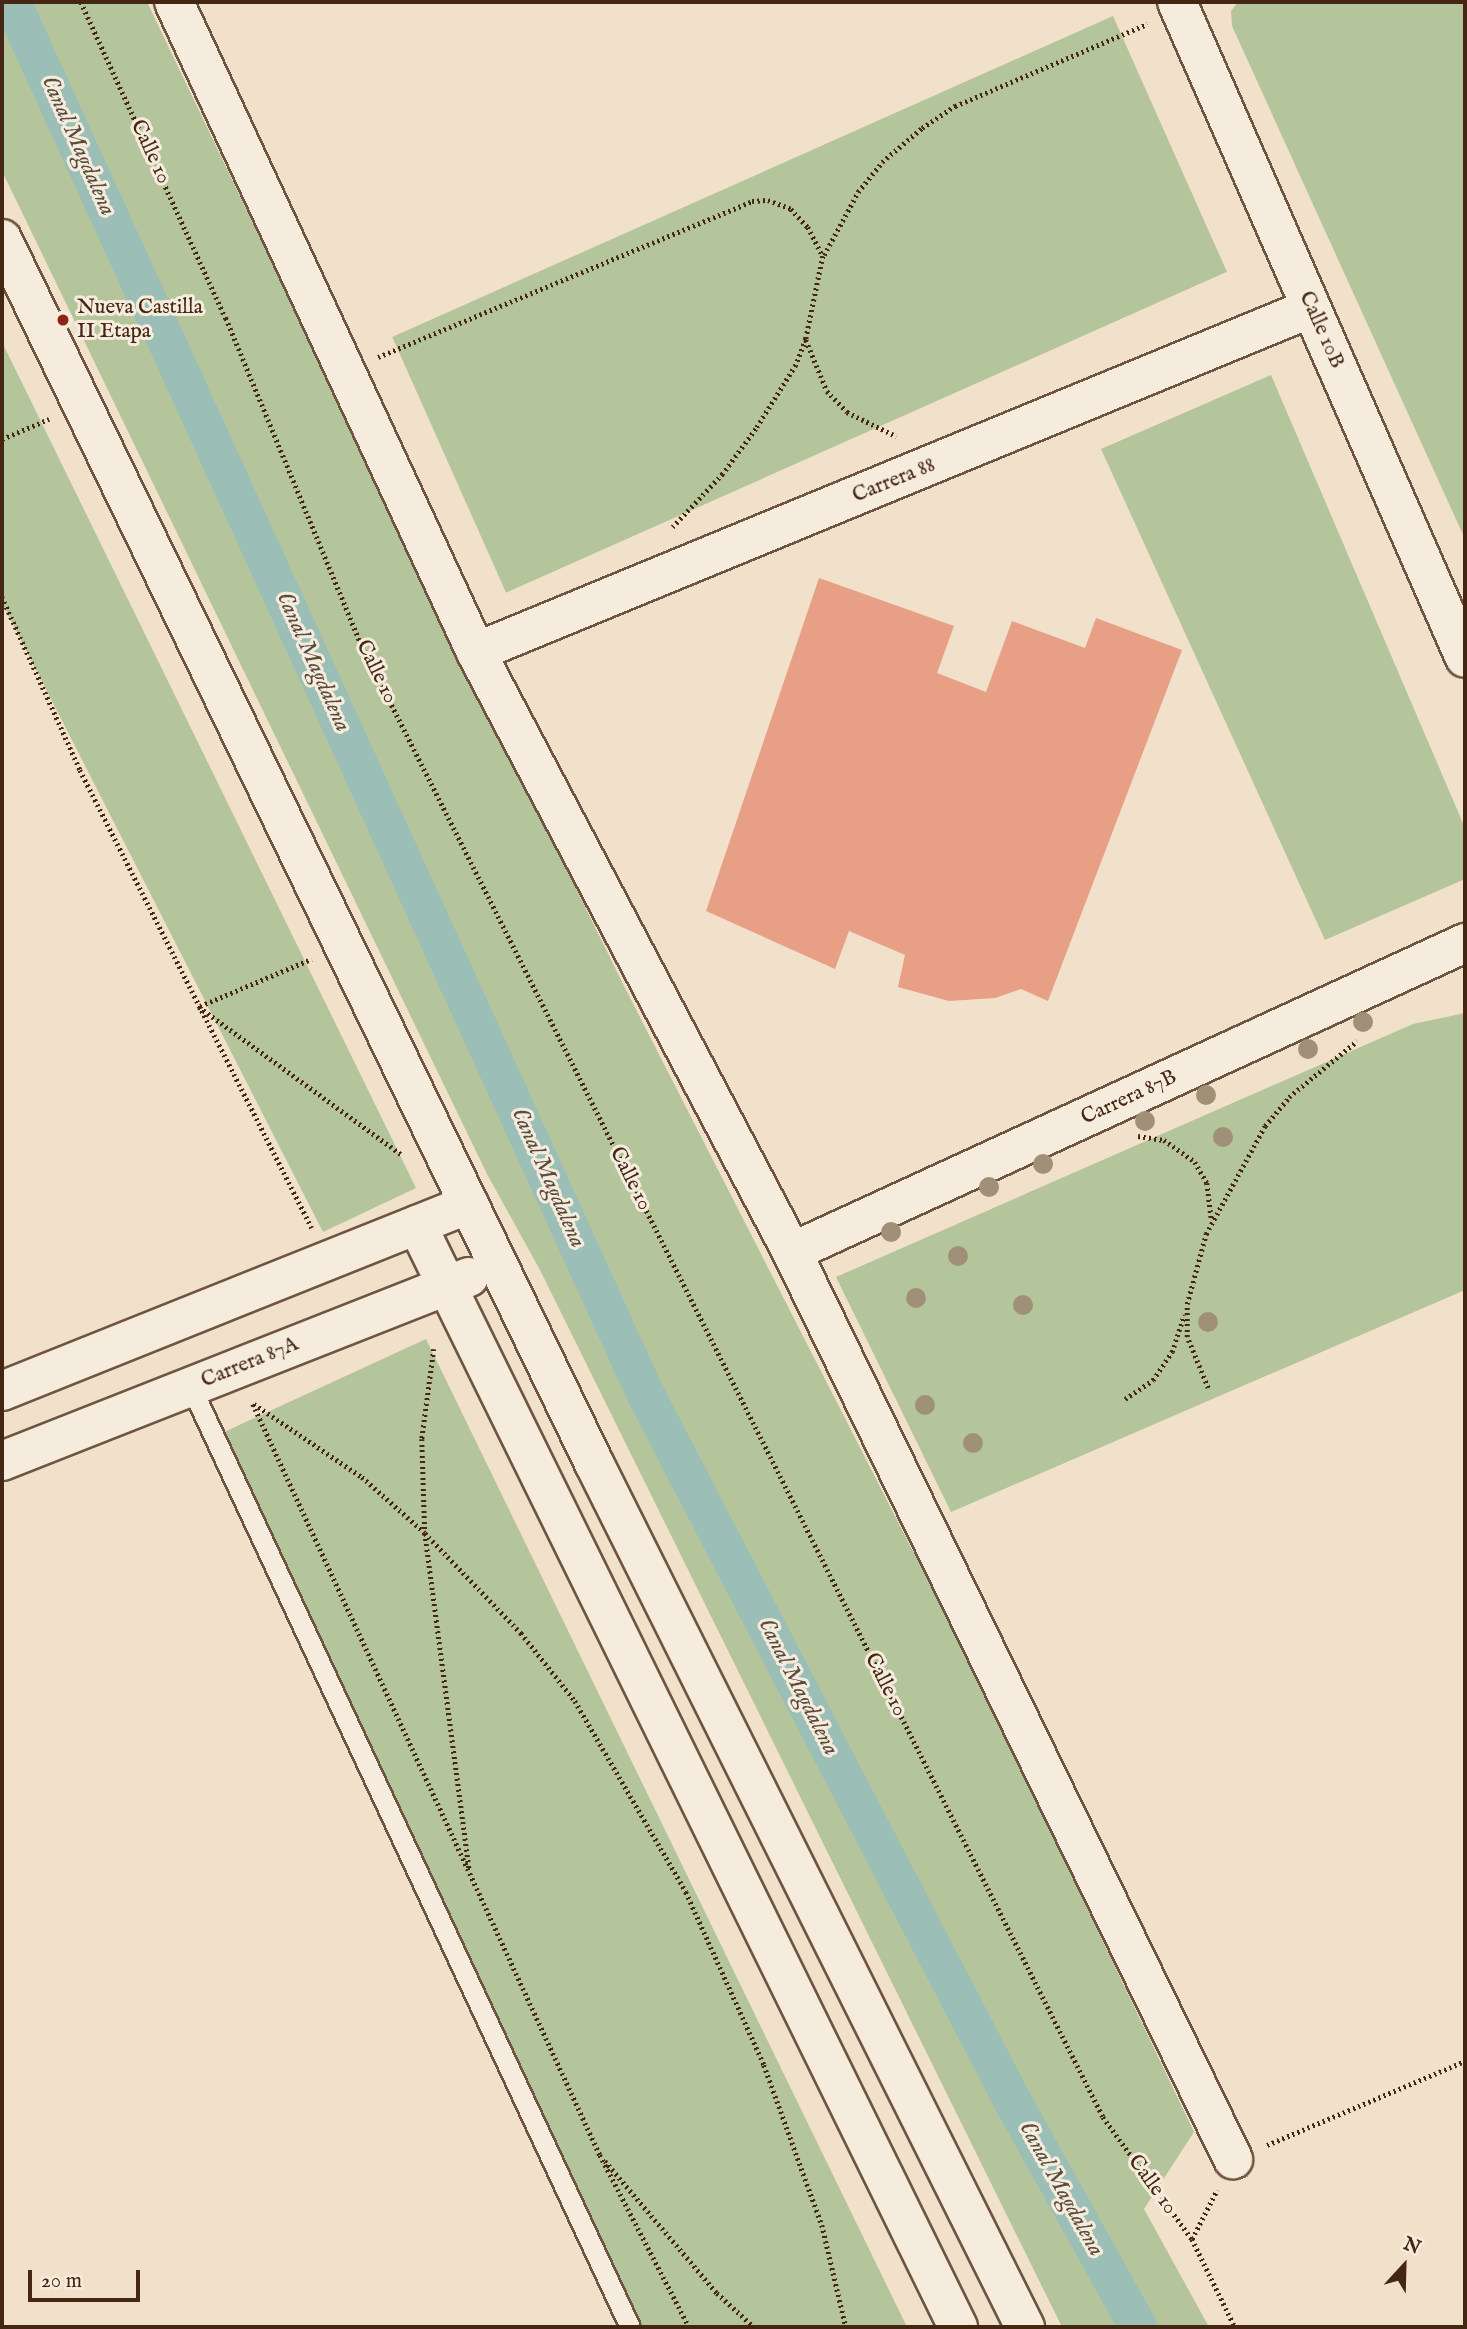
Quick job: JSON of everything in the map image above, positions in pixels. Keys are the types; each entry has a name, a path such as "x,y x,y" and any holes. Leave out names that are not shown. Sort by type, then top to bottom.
{"street":[{"path":"174,2 476,652 792,1252 1233,2159"},
{"name":"Calle 10B","path":"1179,6 1465,658"},
{"path":"2,239 498,1265 1026,2327"},
{"name":"Carrera 88","path":"476,652 1311,308"},
{"name":"Carrera 87B","path":"792,1252 1465,943"},
{"path":"2,1391 469,1204"},
{"path":"416,1225 958,2327"},
{"name":"Carrera 87A","path":"2,1461 191,1387 244,1385 446,1286 498,1265"}],"lane":[{"path":"191,1387 630,2327"}],"path":[{"name":"Calle 10","path":"81,2 226,318 362,646 1103,2117 1192,2239 1235,2327"},
{"path":"662,537 723,474 780,391 806,339 823,256 858,192 882,162 922,128 955,106 1179,6"},
{"path":"345,370 751,201 768,200 791,209 808,227 823,256"},
{"path":"806,339 827,391 847,412 943,460"},
{"path":"2,439 82,405"},
{"path":"2,597 80,770 328,1260"},
{"path":"199,1007 344,945"},
{"path":"199,1007 412,1163"},
{"path":"1125,1399 1153,1380 1172,1352 1195,1268 1213,1222 1265,1126 1289,1097 1357,1041"},
{"path":"1135,1136 1164,1140 1195,1162 1207,1183 1213,1222"},
{"path":"446,1286 423,1425 425,1533 469,1875"},
{"path":"1187,1304 1187,1337 1208,1388"},
{"path":"244,1385 362,1477 425,1533 521,1633 575,1702 686,1892 764,2065 822,2225 846,2327"},
{"path":"244,1385 600,2155 689,2327"},
{"path":"1192,2239 1233,2159 1465,2061"},
{"path":"600,2155 716,2293 754,2327"}],"green space":[{"path":"2,2 147,2 424,580 623,984 965,1653 1194,2132 1144,2209 1209,2327 1062,2327 540,1270 487,1174 2,171"},
{"path":"1238,2 1465,2 1465,539 1232,26 1231,11"},
{"path":"1113,16 1227,272 506,593 392,337"},
{"path":"2,342 416,1188 323,1232 2,603"},
{"path":"1271,375 1465,828 1465,879 1325,940 1101,449"},
{"path":"1465,1013 1465,1290 951,1512 836,1277 1413,1024"},
{"path":"426,1339 907,2327 629,2327 222,1433"}],"building":[{"path":"819,578 954,626 937,673 986,692 1012,621 1085,648 1096,618 1182,650 1048,1001 1021,989 995,998 949,1001 898,987 905,955 849,931 835,969 706,911"}],"waterway":[{"name":"Canal Magdalena","path":"12,2 645,1393 1013,2102 1138,2327"}],"place":[{"name":"Nueva Castilla II Etapa","path":"63,320"}]}
